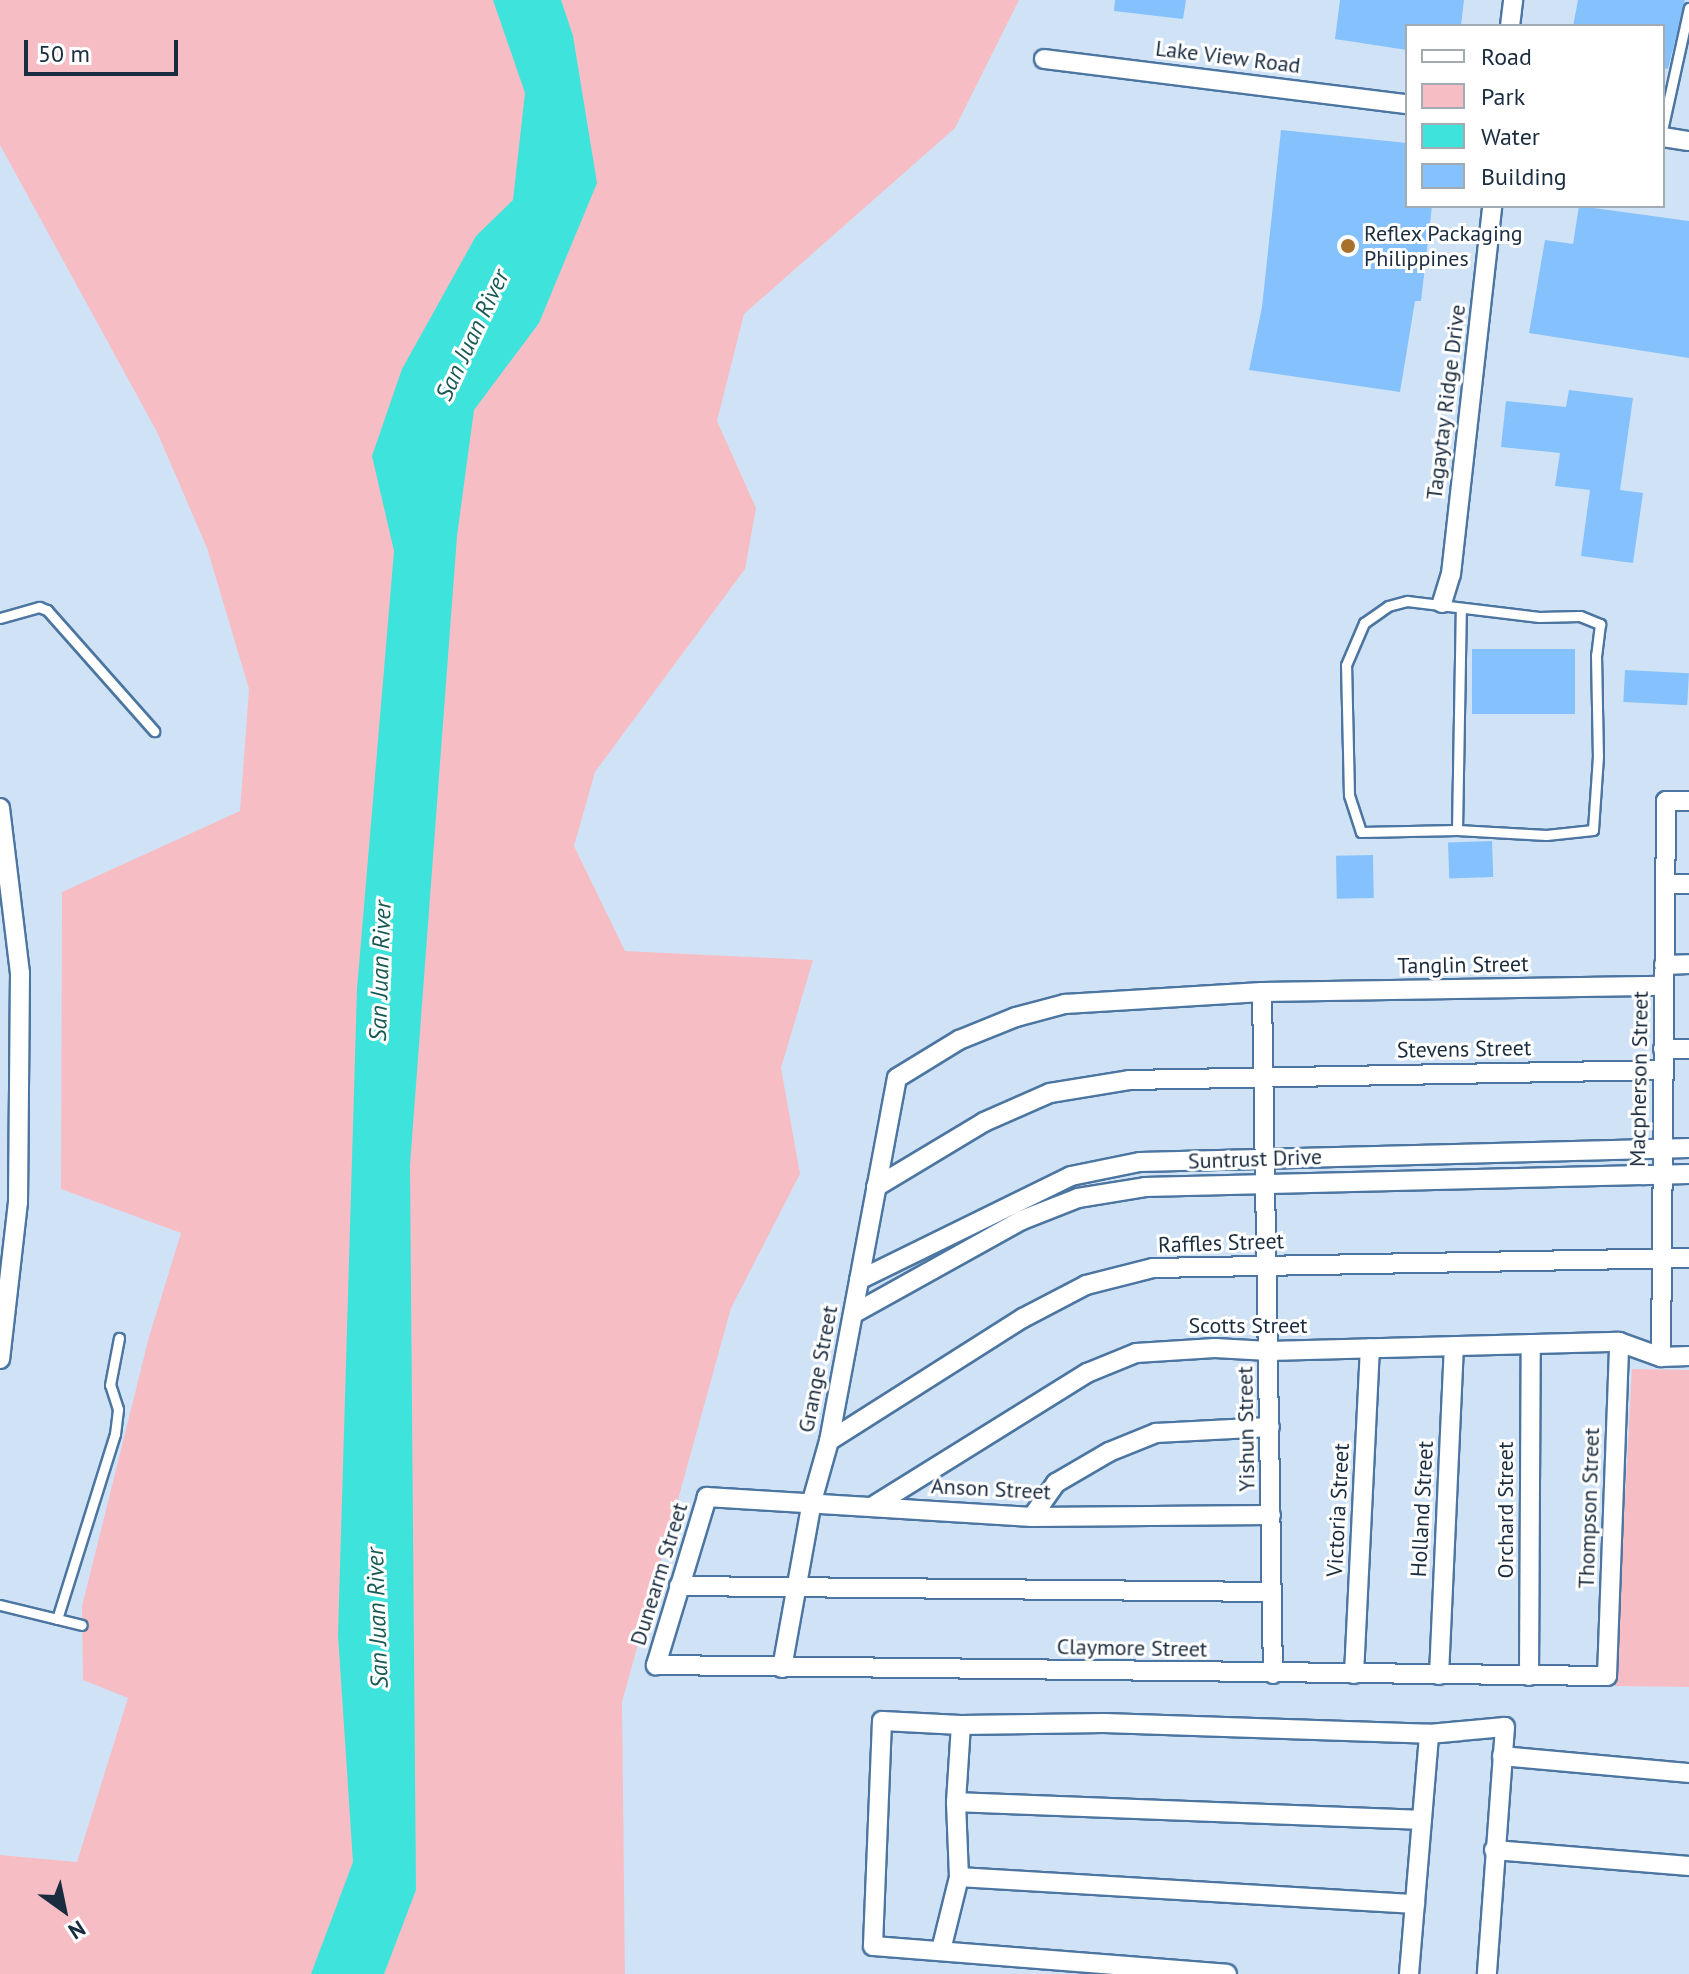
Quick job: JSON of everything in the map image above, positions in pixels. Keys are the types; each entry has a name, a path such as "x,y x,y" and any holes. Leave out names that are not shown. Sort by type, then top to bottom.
{"street":[{"path":"1510,24 1513,0"},
{"name":"Lake View Road","path":"1044,59 1405,104"},
{"path":"1665,137 1689,141"},
{"name":"Tagaytay Ridge Drive","path":"1452,606 1451,574 1492,208"},
{"name":"Macpherson Street","path":"1661,1357 1666,801 1689,801"},
{"path":"0,808 20,973 18,1202 0,1359"},
{"path":"1665,884 1689,884"},
{"path":"1664,965 1689,964"},
{"name":"Tanglin Street","path":"897,1078 959,1040 1016,1017 1065,1004 1262,992 1664,986"},
{"name":"Yishun Street","path":"1262,992 1266,1075 1273,1674"},
{"path":"1663,1049 1689,1049"},
{"name":"Stevens Street","path":"876,1187 984,1122 1050,1093 1129,1080 1266,1075 1663,1070"},
{"name":"Grange Street","path":"782,1668 812,1501 829,1441 897,1078"},
{"name":"Suntrust Drive","path":"859,1280 1071,1176 1140,1162 1689,1148"},
{"name":"Suntrust Drive","path":"853,1314 1022,1220 1078,1198 1145,1187 1267,1182 1689,1174"},
{"name":"Raffles Street","path":"829,1441 1023,1318 1086,1285 1153,1268 1689,1258"},
{"name":"Scotts Street","path":"875,1505 1087,1373 1136,1353 1215,1348 1269,1351 1619,1342 1661,1357"},
{"name":"Thompson Street","path":"1607,1676 1619,1342"},
{"name":"Orchard Street","path":"1529,1676 1531,1344"},
{"name":"Holland Street","path":"1439,1675 1454,1346"},
{"name":"Victoria Street","path":"1354,1674 1370,1348"},
{"path":"1661,1357 1689,1356"},
{"path":"1032,1517 1056,1483 1109,1452 1156,1433 1270,1427"},
{"name":"Anson Street","path":"707,1497 812,1501 1032,1517 1271,1515"},
{"name":"Dunearm Street","path":"656,1665 707,1497"},
{"path":"679,1586 1272,1592"},
{"name":"Claymore Street","path":"656,1665 1607,1676"},
{"path":"1227,1974 873,1946 882,1721 961,1725 1104,1723 1429,1734 1505,1727 1487,1974"},
{"path":"941,1950 959,1877 956,1802 961,1725"},
{"path":"1409,1974 1429,1734"},
{"path":"1502,1756 1689,1773"},
{"path":"956,1802 1422,1820"},
{"path":"1494,1850 1689,1866"},
{"path":"959,1877 1415,1904"}],"lane":[{"path":"1665,117 1689,8"},
{"path":"1407,601 1452,606 1539,617 1580,616 1600,624 1596,655 1598,756 1593,830 1546,835 1457,830 1361,832 1349,795 1346,665 1364,623 1388,606 1407,601"},
{"path":"1452,606 1457,830"},
{"path":"0,618 39,607 47,610 154,731"},
{"path":"57,1619 115,1434 118,1409 110,1385 119,1338"},
{"path":"0,1605 82,1625"}],"green space":[{"path":"0,0 1019,0 955,128 744,314 717,421 756,508 745,569 595,772 574,846 625,951 813,960 781,1068 800,1174 731,1308 622,1702 625,1974 0,1974 0,1855 77,1862 128,1698 83,1680 82,1606 149,1337 181,1233 61,1189 62,892 240,811 249,689 207,548 157,432 0,145"},
{"path":"1632,1369 1689,1370 1689,1687 1615,1686"}],"water":[{"name":"San Juan River","path":"493,0 561,0 573,36 597,183 539,323 474,410 457,536 410,1165 416,1890 384,1974 311,1974 353,1862 338,1635 357,989 394,551 372,456 402,369 476,236 513,200 525,93"}],"building":[{"path":"1115,0 1186,0 1183,19 1114,11"},
{"path":"1340,0 1464,0 1461,24 1405,24 1405,50 1335,39"},
{"path":"1578,0 1685,0 1668,69 1665,68 1665,24 1573,24"},
{"name":"Reflex Packaging Philippines","path":"1281,130 1405,143 1405,208 1432,208 1421,301 1415,301 1400,392 1249,370 1262,307"},
{"path":"1579,208 1689,221 1689,358 1529,333 1545,240 1573,244"},
{"path":"1569,390 1633,398 1620,490 1643,493 1633,563 1581,556 1590,490 1555,486 1560,453 1501,447 1506,401 1566,407"},
{"path":"1472,649 1575,649 1575,714 1472,714"},
{"path":"1625,670 1689,673 1687,705 1623,702"},
{"path":"1492,841 1493,877 1449,879 1448,843"},
{"path":"1373,855 1374,898 1337,899 1336,856"}],"place":[{"name":"Reflex Packaging Philippines","path":"1348,246"}]}
